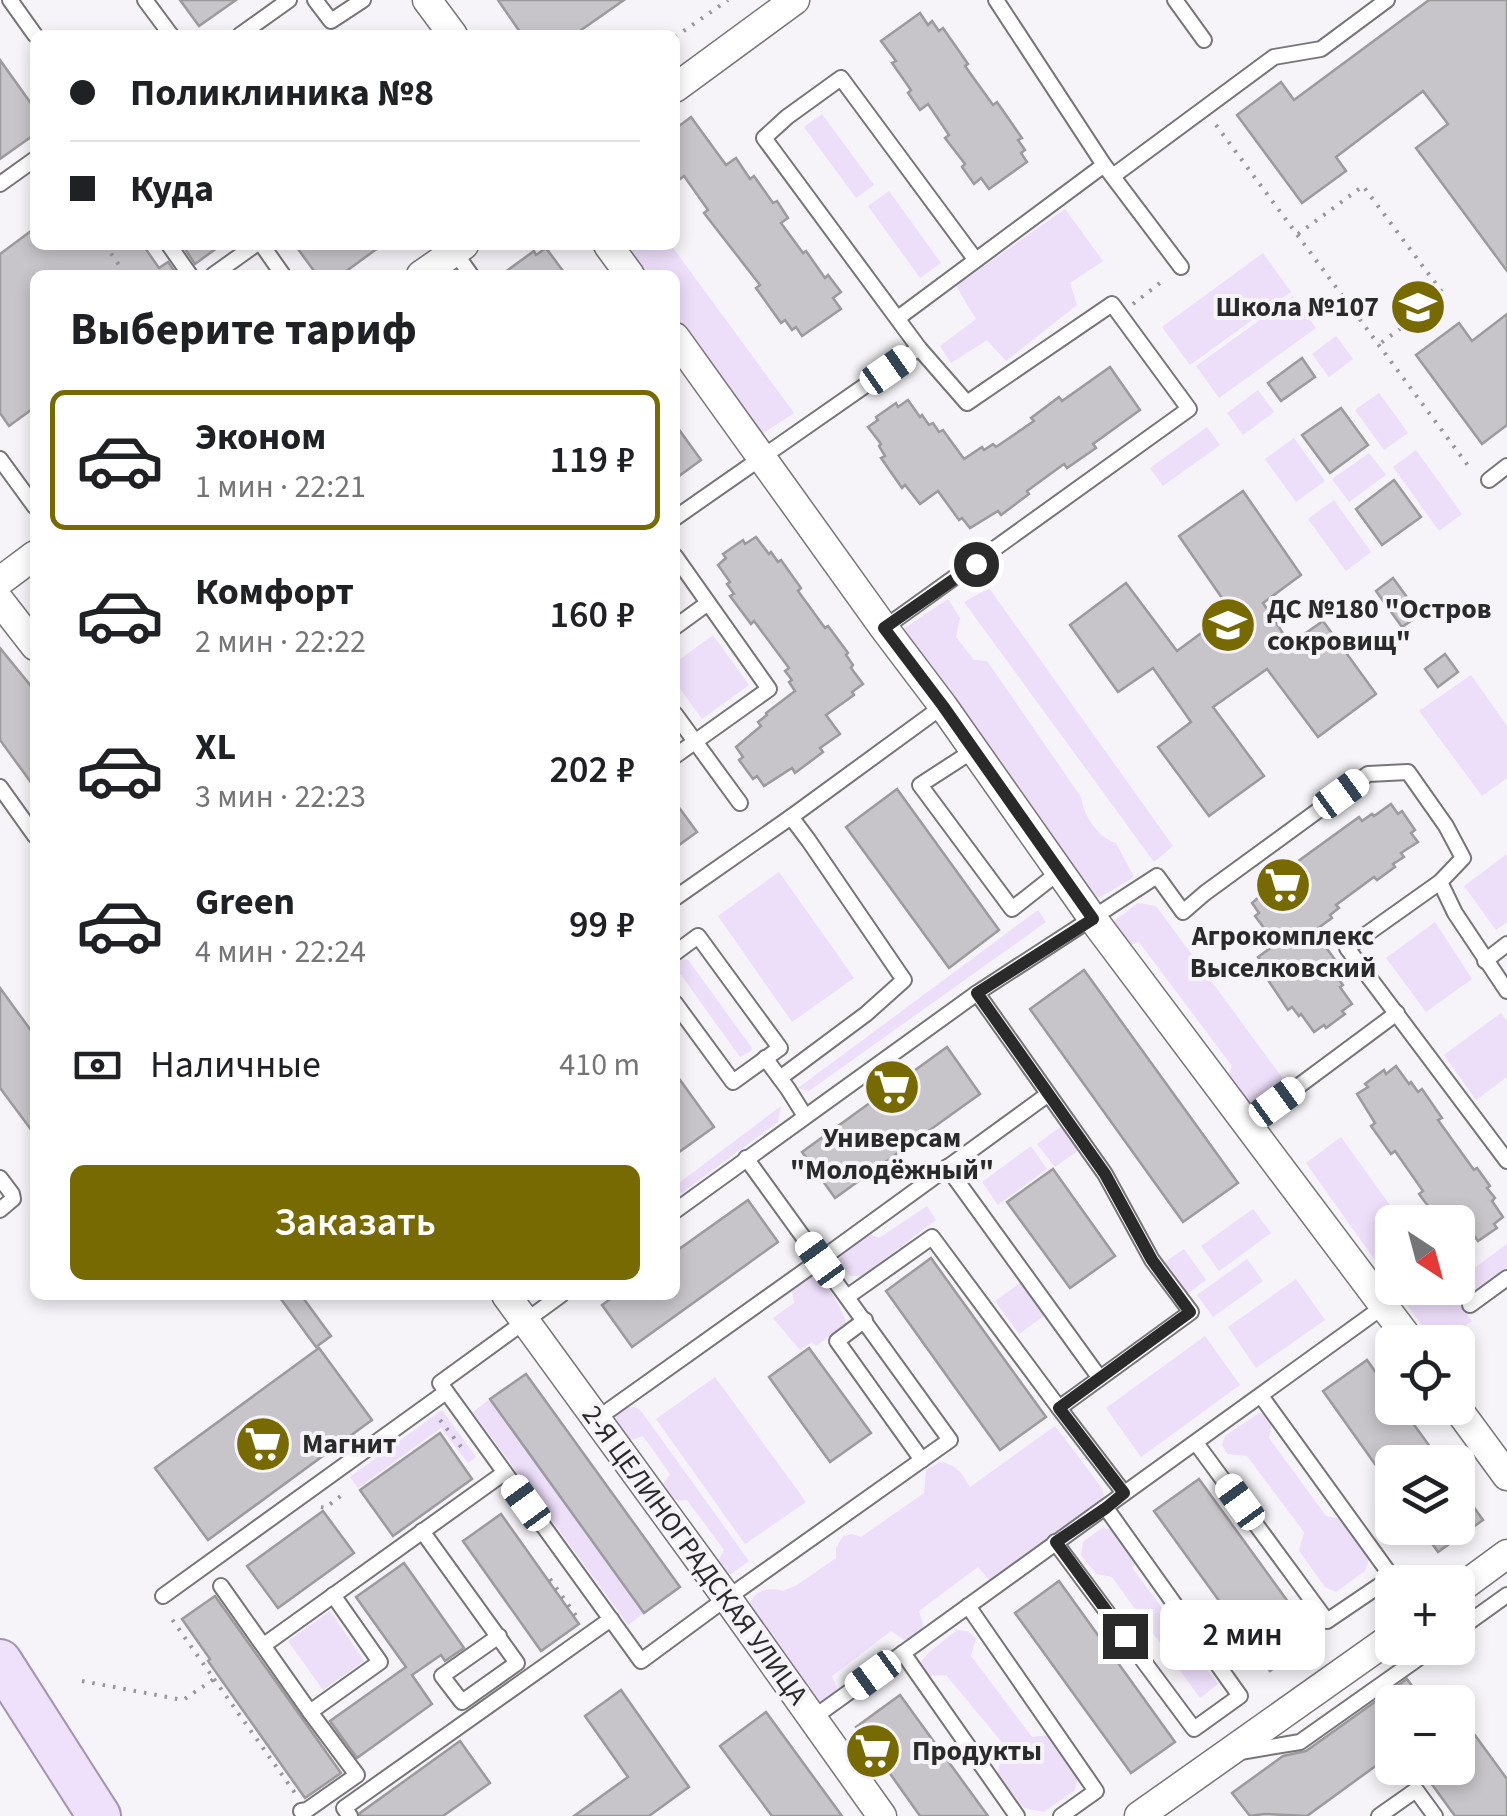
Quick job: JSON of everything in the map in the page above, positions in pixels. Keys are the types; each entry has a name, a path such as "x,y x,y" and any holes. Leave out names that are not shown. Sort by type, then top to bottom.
{"main road":[{"path":"0,1661 99,1816"},
{"path":"0,1695 99,1816"}],"street":[{"path":"427,0 449,30"},
{"path":"680,84 795,0"},
{"path":"428,270 456,250"},
{"path":"680,345 1093,919 1398,1325"},
{"path":"0,580 30,559"},
{"path":"0,601 30,640"},
{"name":"2-Я ЦЕЛИНОГРАДСКАЯ УЛИЦА","path":"510,1300 882,1816"},
{"path":"1470,1425 1507,1476"},
{"path":"1475,1578 1507,1554"},
{"path":"1154,1812 1224,1755 1375,1649"}],"lane":[{"path":"10,0 32,30"},
{"path":"145,0 166,30"},
{"path":"247,30 289,0"},
{"path":"314,0 332,21 363,0"},
{"path":"996,0 1109,171 1181,267"},
{"path":"1176,0 1204,40"},
{"path":"898,318 976,260 1274,58 1321,49 1388,0"},
{"path":"884,628 1188,409 1112,304 967,403 919,348 764,138 841,78 976,260"},
{"path":"0,184 30,163"},
{"path":"220,270 250,250"},
{"path":"262,250 279,270"},
{"path":"680,515 919,348"},
{"path":"0,459 30,500"},
{"path":"1489,480 1507,466"},
{"path":"680,563 769,689 680,752"},
{"path":"680,623 708,603"},
{"path":"680,895 943,706"},
{"path":"680,721 740,803"},
{"path":"974,750 920,785 1012,909 1059,872"},
{"path":"680,1207 977,993 1157,876 1183,912 1368,774 1408,772 1463,858 1440,882 1347,948 1507,1162"},
{"path":"0,788 30,829"},
{"path":"780,1078 866,1014 904,980 791,817"},
{"path":"1440,882 1454,913 1507,991"},
{"path":"680,949 698,936 780,1048 732,1082 680,1010"},
{"path":"1485,961 1507,944"},
{"path":"977,993 1105,1174 1152,1260 1190,1312 1059,1408"},
{"path":"1246,1124 1396,1013"},
{"path":"766,1058 804,1116"},
{"path":"598,1418 1047,1094"},
{"path":"555,1300 440,1384 642,1661 950,1440 746,1158"},
{"path":"946,1167 1100,1377"},
{"path":"0,1178 13,1198 0,1210"},
{"path":"846,1297 932,1238 1124,1493"},
{"path":"1475,1301 1507,1278"},
{"path":"813,1718 1384,1306"},
{"path":"865,1320 838,1341 922,1460"},
{"path":"163,1596 446,1392"},
{"path":"1196,1443 1327,1621 1392,1578 1261,1396"},
{"path":"264,1645 504,1472"},
{"path":"1056,1542 1194,1729 1240,1696 1106,1508"},
{"path":"422,1531 517,1662 462,1702 442,1676 498,1636"},
{"path":"221,1586 357,1774 304,1810"},
{"path":"310,1712 380,1662 334,1595"},
{"path":"1475,1618 1507,1595"},
{"path":"968,1606 1096,1791 1061,1816"},
{"path":"350,1816 344,1808 610,1618"},
{"path":"903,1653 1017,1816"},
{"path":"1224,1755 1300,1742 1409,1665"},
{"path":"1379,1816 1416,1790 1435,1816"}],"path":[{"path":"680,34 728,0"},
{"path":"1204,109 1482,484 1489,480"},
{"path":"1297,235 1363,186 1422,264 1445,296 1378,345"},
{"path":"1120,314 1181,267"},
{"path":"440,1420 487,1485"},
{"path":"334,1502 350,1484"},
{"path":"550,1579 582,1624"},
{"path":"169,1614 304,1810"},
{"path":"82,1681 183,1700 214,1678"}],"shaded area":[{"path":"822,114 874,185 856,198 804,127"},
{"path":"889,191 941,263 920,278 868,206"},
{"path":"1065,209 1103,261 1070,283 1077,305 1006,361 987,340 951,363 940,346 976,319 956,286"},
{"path":"622,250 675,250 794,413 762,434 751,428 680,331 680,270 636,270"},
{"path":"1263,253 1291,292 1190,365 1162,327"},
{"path":"1293,296 1316,328 1219,398 1196,366"},
{"path":"1336,336 1353,359 1329,377 1312,354"},
{"path":"1258,390 1274,412 1243,435 1227,413"},
{"path":"1379,393 1408,433 1384,450 1355,410"},
{"path":"1207,427 1220,445 1163,486 1150,468"},
{"path":"1294,438 1325,481 1296,502 1265,459"},
{"path":"1416,450 1462,514 1439,531 1393,467"},
{"path":"1369,453 1386,475 1349,502 1332,479"},
{"path":"1334,500 1371,552 1346,571 1308,519"},
{"path":"989,588 1173,846 1154,862 964,602"},
{"path":"948,599 960,618 956,637 974,660 987,661 1081,797 1093,825 1116,843 1134,877 1094,901 902,630"},
{"path":"713,635 749,685 702,719 680,689 680,659"},
{"path":"1471,675 1507,726 1507,778 1482,796 1419,711"},
{"path":"1507,854 1507,922 1496,930 1464,886"},
{"path":"779,872 854,978 792,1022 718,916"},
{"path":"1138,903 1156,906 1284,1080 1254,1102 1240,1105 1225,1084 1232,1066 1139,942 1123,947 1109,925"},
{"path":"1038,910 1046,922 809,1091 798,1088"},
{"path":"1435,922 1472,979 1426,1012 1386,958"},
{"path":"688,960 751,1051 740,1057 680,974 680,962"},
{"path":"1501,1013 1507,1021 1507,1077 1476,1100 1444,1055"},
{"path":"781,1106 778,1122 680,1194 680,1182"},
{"path":"1063,1125 1080,1149 1055,1167 1037,1144"},
{"path":"1341,1137 1390,1205 1375,1205 1375,1260 1306,1163"},
{"path":"1031,1146 1047,1169 998,1205 982,1182"},
{"path":"927,1206 936,1220 862,1276 850,1276 839,1260 851,1243 867,1233 879,1238"},
{"path":"1253,1209 1271,1233 1219,1271 1201,1246"},
{"path":"1507,1244 1507,1274 1476,1298 1475,1268"},
{"path":"1184,1249 1206,1280 1187,1294 1164,1263"},
{"path":"1247,1259 1263,1281 1213,1317 1197,1295"},
{"path":"813,1273 833,1295 846,1323 816,1346 812,1342 800,1350 773,1318 794,1303 792,1291 800,1279"},
{"path":"1296,1279 1325,1320 1256,1368 1228,1327"},
{"path":"1020,1283 1044,1316 1019,1334 995,1301"},
{"path":"1407,1305 1460,1305 1472,1321 1466,1325 1422,1325"},
{"path":"1205,1336 1240,1385 1141,1457 1106,1408"},
{"path":"715,1377 806,1502 745,1544 656,1419"},
{"path":"490,1399 644,1613 628,1625 473,1412"},
{"path":"626,1407 641,1411 749,1561 731,1574 720,1573 715,1567 724,1550 687,1500 672,1498 661,1487 670,1474 643,1436 629,1441 612,1422"},
{"path":"442,1410 476,1457 468,1463 441,1428 358,1488 350,1477"},
{"path":"1259,1413 1267,1414 1272,1421 1269,1438 1326,1516 1344,1519 1370,1557 1365,1571 1336,1592 1325,1587 1299,1551 1304,1532 1247,1456 1227,1454 1222,1445 1225,1436"},
{"path":"1055,1426 1102,1488 1100,1505 1002,1577 989,1580 978,1567 919,1611 922,1631 904,1640 891,1631 832,1676 837,1688 835,1696 822,1704 813,1702 750,1616 754,1597 765,1590 783,1591 797,1585 836,1558 836,1548 843,1536 861,1537 924,1493 926,1470 940,1462 955,1468 970,1487"},
{"path":"1102,1528 1117,1530 1135,1557 1133,1569 1218,1684 1200,1698 1112,1577 1096,1574 1081,1555 1083,1542"},
{"path":"330,1611 364,1661 323,1690 288,1641"},
{"path":"957,1630 976,1638 971,1656 1032,1737 1049,1735 1078,1777 1075,1790 1044,1812 1024,1808 997,1774 1005,1746 946,1675 927,1676 920,1663"}],"building":[{"path":"180,0 236,0 199,26"},
{"path":"498,0 624,0 581,30 519,30"},
{"path":"1429,0 1507,0 1507,271 1416,148 1448,124 1423,91 1336,157 1346,171 1302,203 1237,115 1281,82 1294,100"},
{"path":"920,13 928,25 932,21 939,31 943,28 993,105 997,102 1022,138 1018,140 1027,162 989,189 981,178 974,184 928,104 920,110 892,63 896,61 881,41"},
{"path":"0,60 30,102 30,138 0,159"},
{"path":"691,117 726,165 736,158 750,179 754,176 773,203 777,201 788,218 781,223 803,253 806,251 825,278 828,275 841,292 833,298 841,309 802,336 785,320 781,323 756,288 760,285 704,213 708,210 684,176 680,179 680,125"},
{"path":"30,232 30,250 146,250 159,268 168,262 174,270 30,270 30,411 9,426 0,413 0,254"},
{"path":"186,250 214,250 195,264"},
{"path":"299,250 375,250 348,270 313,270"},
{"path":"547,250 562,270 508,270 534,251 536,255"},
{"path":"1507,314 1507,425 1482,444 1416,355 1459,323 1472,341"},
{"path":"1302,358 1315,377 1281,401 1268,383"},
{"path":"1110,367 1140,410 1093,444 1096,448 1067,468 1064,464 1001,515 998,511 970,528 962,518 959,520 938,491 920,504 905,485 902,488 881,458 885,456 881,444 868,427 896,403 898,407 908,400 929,425 933,423 939,432 943,430 964,459 982,447 996,447 1034,421 1031,418 1059,397 1062,401"},
{"path":"1341,408 1368,445 1330,473 1302,435"},
{"path":"680,431 701,460 680,475"},
{"path":"1394,480 1421,517 1382,545 1356,509"},
{"path":"1243,491 1301,575 1263,603 1290,644 1323,621 1376,694 1318,737 1267,669 1213,707 1264,776 1209,816 1158,747 1191,722 1153,668 1118,692 1070,625 1126,583 1177,651 1231,611 1179,536"},
{"path":"756,537 769,554 778,562 781,560 801,588 798,591 848,653 851,668 863,684 826,715 840,734 820,748 823,752 795,773 792,768 764,786 757,776 753,779 739,760 743,757 736,747 761,726 758,722 766,713 795,691 785,671 789,668 730,596 734,594 727,584 730,582 718,565 726,558 723,554 743,540 745,544"},
{"path":"1393,578 1420,615 1402,627 1376,591"},
{"path":"0,648 30,685 30,781 0,740"},
{"path":"1445,654 1458,672 1438,687 1425,669"},
{"path":"897,789 999,930 949,968 846,827"},
{"path":"1391,804 1398,814 1402,811 1418,842 1401,853 1404,857 1393,864 1395,867 1336,905 1339,908 1330,915 1332,918 1314,931 1336,961 1332,963 1339,973 1335,975 1352,1004 1326,1028 1324,1025 1314,1032 1301,1014 1292,1007 1288,1010 1268,980 1271,978 1258,957 1276,944 1255,916 1259,913 1252,903 1278,881 1275,878 1359,817 1362,821"},
{"path":"680,809 697,832 680,844"},
{"path":"1084,970 1238,1183 1183,1222 1030,1009"},
{"path":"0,988 30,1029 30,1128 0,1088"},
{"path":"947,1047 980,1094 835,1198 802,1152"},
{"path":"1396,1066 1418,1092 1422,1089 1442,1118 1438,1120 1490,1186 1487,1188 1495,1198 1492,1201 1503,1217 1494,1224 1497,1228 1478,1241 1475,1205 1427,1205 1419,1194 1423,1191 1395,1151 1391,1154 1371,1126 1375,1123 1357,1094 1384,1070 1386,1074"},
{"path":"680,1080 714,1127 680,1151"},
{"path":"1053,1169 1115,1256 1070,1288 1007,1202"},
{"path":"748,1200 778,1242 632,1347 602,1305 609,1300 680,1300 680,1248"},
{"path":"931,1258 1046,1417 1000,1450 886,1291"},
{"path":"282,1300 305,1300 331,1336 316,1347"},
{"name":"Магнит","path":"319,1348 372,1420 208,1540 155,1468"},
{"path":"809,1348 871,1433 830,1462 769,1377"},
{"path":"1367,1360 1375,1371 1375,1425 1414,1425 1429,1445 1375,1445 1375,1464 1323,1391"},
{"path":"526,1374 680,1587 644,1613 490,1399"},
{"path":"440,1433 472,1479 393,1536 360,1490"},
{"path":"1199,1479 1315,1639 1270,1671 1154,1511"},
{"path":"1475,1509 1483,1520 1475,1526"},
{"path":"323,1511 354,1553 278,1608 247,1566"},
{"path":"501,1514 579,1624 541,1651 463,1541"},
{"path":"404,1563 464,1648 445,1661 441,1655 412,1675 432,1704 357,1758 330,1721 406,1667 356,1597"},
{"path":"1059,1581 1175,1742 1131,1773 1015,1613"},
{"path":"215,1596 341,1773 305,1798 182,1619"},
{"path":"621,1690 689,1787 649,1816 574,1816 628,1777 585,1716"},
{"path":"900,1695 988,1816 920,1816 856,1727"},
{"path":"1375,1702 1375,1766 1307,1816 1250,1816 1232,1793 1283,1756 1306,1751"},
{"path":"766,1712 842,1816 772,1816 720,1746"},
{"path":"1475,1735 1507,1779 1507,1816 1455,1816 1432,1785 1475,1785"},
{"path":"460,1741 490,1783 443,1816 360,1816 360,1813"}],"place":[{"name":"Школа №107","path":"1418,307"},
{"name":"ДС №180 \"Остров сокровищ\"","path":"1228,625"},
{"name":"Агрокомплекс Выселковский","path":"1283,885"},
{"name":"Универсам \"Молодёжный\"","path":"892,1087"},
{"name":"Магнит","path":"263,1444"},
{"name":"Продукты","path":"873,1751"}],"route":[{"path":"976,564 884,628 1093,919 977,993 1105,1174 1152,1260 1190,1312 1059,1408 1124,1493 1056,1542 1125,1636"}]}
